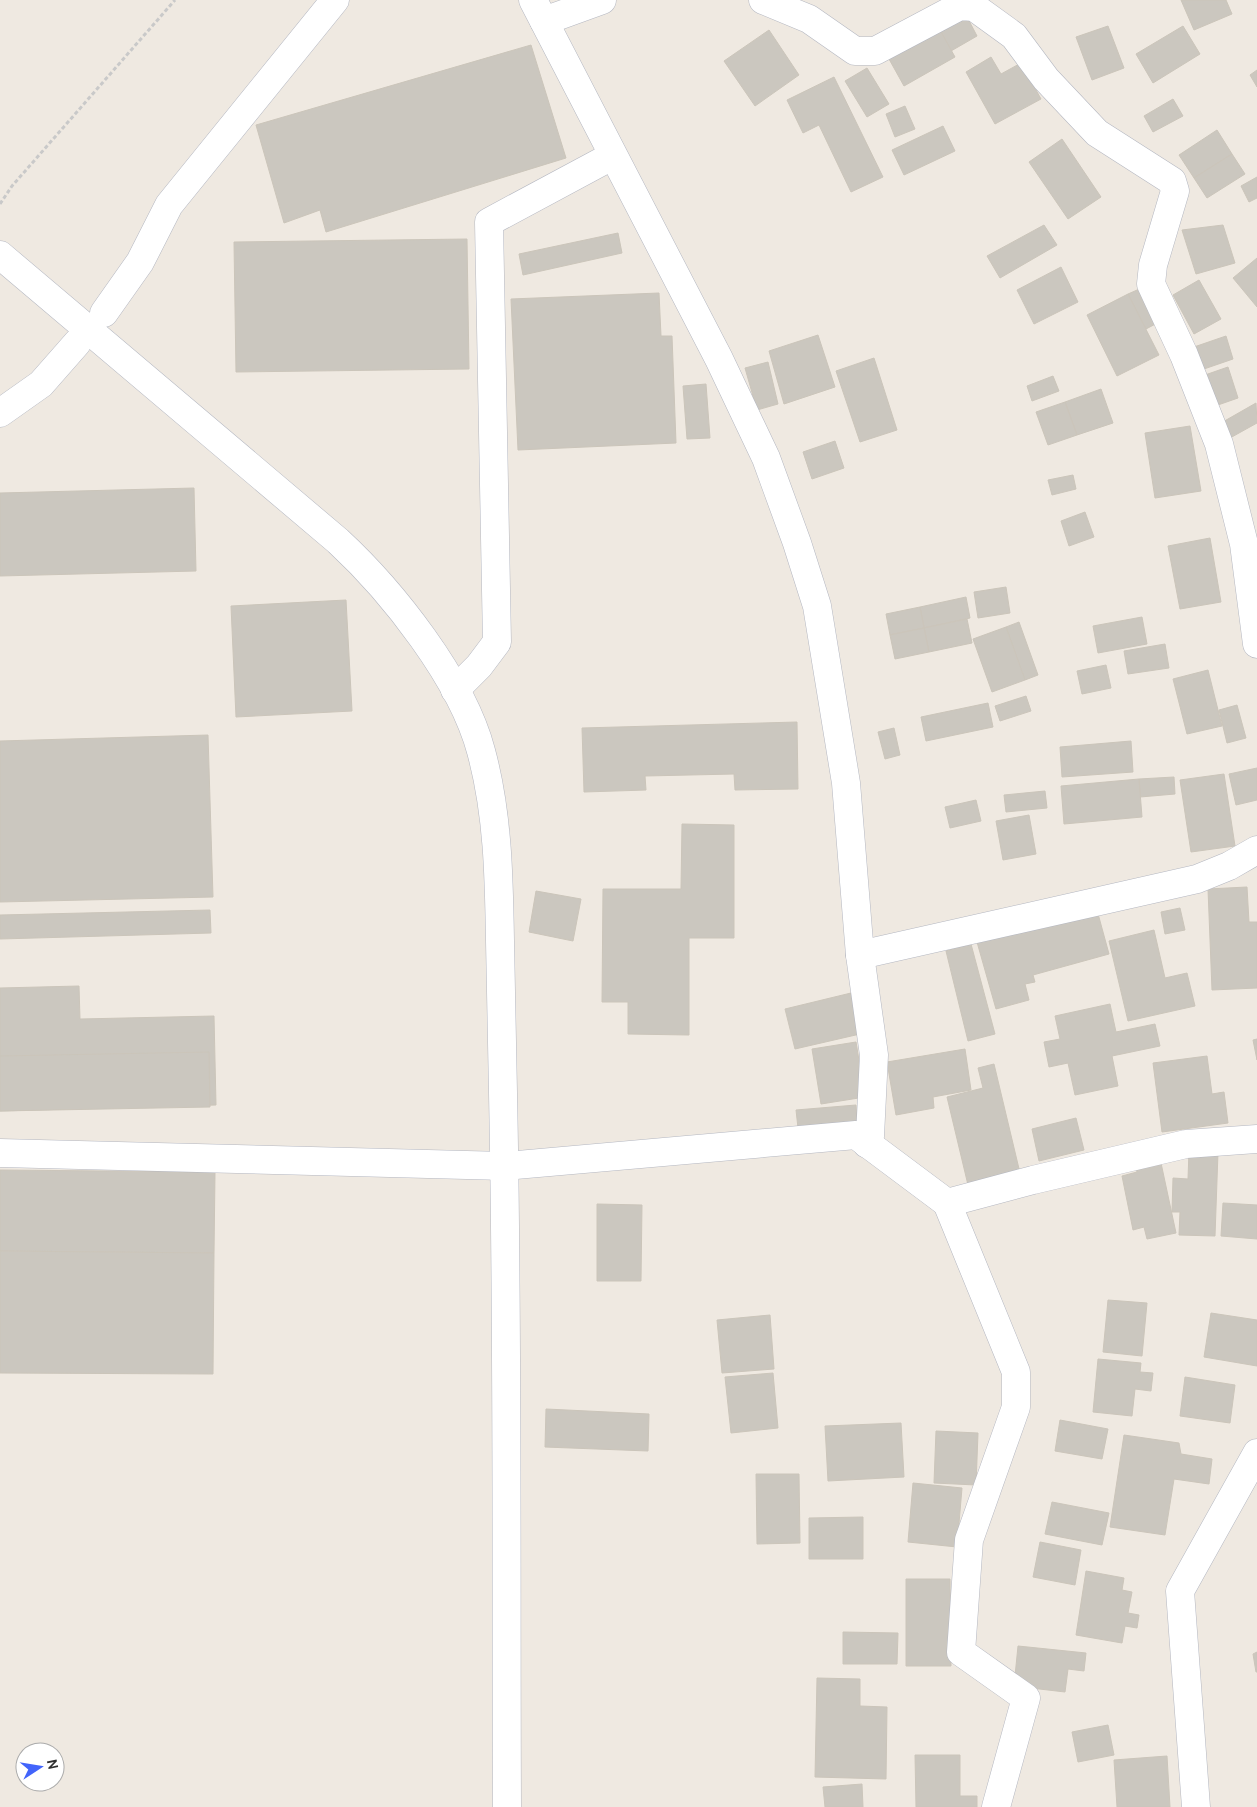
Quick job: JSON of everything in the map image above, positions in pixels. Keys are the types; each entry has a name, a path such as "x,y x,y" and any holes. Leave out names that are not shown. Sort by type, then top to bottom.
{"street":[{"path":"104,313 140,262 175,197 336,0"},
{"path":"602,0 538,11 719,359 766,458 797,543 817,606 846,783 860,955 874,1055 870,1136 867,1144"},
{"path":"763,0 809,19 856,51 875,51 960,6 974,7 1014,36 1046,79 1097,133 1172,181 1175,191 1153,266 1151,284 1184,355 1219,444 1244,544 1257,644"},
{"path":"455,690 479,666 497,642 489,222 612,156"},
{"path":"0,255 338,540 370,570 425,642 455,690 481,749 493,810 499,876 505,1166 507,1807"},
{"path":"0,413 41,384 77,343"},
{"path":"860,955 1197,879 1230,866 1257,850"},
{"path":"0,1153 505,1166 856,1135 947,1204 1016,1372 1016,1407 969,1540 962,1652 1026,1698 996,1807"},
{"path":"947,1204 1033,1180 1186,1144 1257,1139"},
{"path":"1196,1807 1180,1591 1257,1453"}],"path":[{"path":"0,204 25,171 175,0"}],"building":[{"path":"1181,0 1226,0 1232,14 1194,30"},
{"path":"966,15 977,36 951,51 940,30"},
{"path":"1108,26 1124,68 1092,80 1076,37"},
{"path":"1183,26 1200,54 1153,83 1136,54"},
{"path":"769,30 799,75 755,106 724,61"},
{"path":"940,30 955,57 904,86 889,59"},
{"path":"531,45 566,158 326,232 320,210 284,223 256,125"},
{"path":"991,57 1001,74 1021,63 1041,99 995,124 966,72"},
{"path":"867,68 889,104 867,117 845,81"},
{"path":"1257,70 1257,87 1250,75"},
{"path":"834,77 883,177 851,192 819,125 803,133 787,100"},
{"path":"1173,99 1183,116 1153,132 1144,116"},
{"path":"905,106 915,129 895,137 886,114"},
{"path":"943,126 955,151 904,175 892,150"},
{"path":"1217,130 1232,154 1194,178 1179,155"},
{"path":"1062,139 1101,197 1068,219 1029,162"},
{"path":"1232,154 1245,174 1207,198 1194,178"},
{"path":"1257,177 1257,198 1249,202 1241,186"},
{"path":"1044,225 1057,245 1000,278 987,256"},
{"path":"1223,225 1235,263 1196,274 1182,230"},
{"path":"618,233 622,253 523,275 519,254"},
{"path":"467,239 469,369 236,372 234,242"},
{"path":"1257,258 1257,307 1233,278"},
{"path":"1061,267 1078,302 1034,324 1017,290"},
{"path":"1199,280 1221,319 1194,334 1173,295"},
{"path":"1144,287 1161,321 1146,329 1128,294"},
{"path":"659,293 661,336 672,336 676,443 518,450 511,299"},
{"path":"1128,294 1159,355 1117,376 1087,315"},
{"path":"818,335 835,387 784,404 769,351"},
{"path":"1226,336 1233,359 1201,370 1194,347"},
{"path":"874,358 897,430 860,442 836,371"},
{"path":"768,362 778,404 757,410 745,368"},
{"path":"1228,367 1238,398 1215,406 1205,375"},
{"path":"1053,376 1059,391 1032,401 1027,386"},
{"path":"706,384 710,438 687,439 683,386"},
{"path":"1101,389 1113,423 1077,435 1065,402"},
{"path":"1065,402 1077,435 1048,445 1036,412"},
{"path":"1256,403 1257,423 1230,438 1221,423"},
{"path":"1190,426 1201,491 1155,498 1145,433"},
{"path":"835,441 844,468 812,479 803,452"},
{"path":"1073,475 1076,489 1052,495 1048,480"},
{"path":"194,488 196,571 0,576 0,493"},
{"path":"1085,512 1094,537 1069,546 1061,521"},
{"path":"1210,538 1221,602 1180,609 1168,546"},
{"path":"1006,587 1010,613 978,618 974,592"},
{"path":"966,597 970,618 924,628 920,607"},
{"path":"346,600 352,711 236,717 231,606"},
{"path":"920,607 924,628 890,635 886,614"},
{"path":"1142,617 1147,644 1098,653 1093,626"},
{"path":"967,619 972,643 929,652 924,628"},
{"path":"1019,622 1038,675 1025,680 1006,627"},
{"path":"1006,627 1025,680 992,692 973,639"},
{"path":"924,628 929,652 895,659 890,635"},
{"path":"1165,644 1169,668 1128,674 1124,651"},
{"path":"1106,665 1111,688 1082,694 1077,671"},
{"path":"1208,670 1222,726 1187,734 1173,679"},
{"path":"1026,696 1031,711 1000,721 995,706"},
{"path":"988,703 993,727 926,741 921,717"},
{"path":"1237,705 1246,738 1227,743 1219,710"},
{"path":"797,722 798,789 735,790 734,774 645,776 646,790 584,792 582,728"},
{"path":"894,728 900,755 885,759 878,732"},
{"path":"208,735 213,897 0,902 0,741"},
{"path":"1131,741 1133,772 1062,777 1060,747"},
{"path":"1257,768 1257,800 1236,805 1229,774"},
{"path":"1224,774 1235,846 1191,852 1180,780"},
{"path":"1174,777 1175,794 1140,797 1139,779"},
{"path":"1139,779 1142,817 1064,824 1061,786"},
{"path":"1045,791 1047,808 1006,812 1004,795"},
{"path":"976,800 981,821 950,828 945,807"},
{"path":"1029,815 1036,854 1003,860 996,821"},
{"path":"682,824 734,825 734,938 689,938 689,1035 628,1034 628,1002 602,1002 603,889 681,889"},
{"path":"1247,887 1249,922 1257,922 1257,988 1212,990 1208,889"},
{"path":"536,891 581,899 573,941 529,932"},
{"path":"1180,908 1185,930 1165,934 1161,912"},
{"path":"210,910 211,933 0,939 0,915"},
{"path":"1097,910 1109,954 1033,975 1035,982 1025,984 1029,1000 996,1009 977,942"},
{"path":"1154,930 1165,978 1187,973 1195,1006 1128,1021 1109,941"},
{"path":"971,944 995,1034 968,1041 946,951"},
{"path":"79,986 80,1019 214,1016 216,1105 0,1111 0,988"},
{"path":"851,993 860,1034 795,1049 785,1009"},
{"path":"1110,1004 1116,1032 1155,1024 1160,1046 1112,1056 1118,1086 1075,1095 1068,1063 1049,1067 1044,1042 1060,1039 1055,1016"},
{"path":"1257,1039 1257,1060 1253,1040"},
{"path":"856,1042 865,1097 821,1104 812,1049"},
{"path":"965,1049 971,1090 933,1097 934,1108 896,1115 887,1062"},
{"path":"209,1052 210,1107 0,1111 0,1056"},
{"path":"1207,1056 1212,1094 1224,1092 1228,1123 1162,1132 1153,1063"},
{"path":"994,1064 1020,1173 968,1185 947,1097 983,1088 978,1068"},
{"path":"856,1105 857,1123 798,1128 796,1110"},
{"path":"1076,1118 1084,1150 1039,1161 1032,1129"},
{"path":"1189,1151 1218,1152 1215,1236 1179,1235 1180,1212 1172,1212 1173,1178 1188,1179"},
{"path":"1135,1161 1161,1163 1176,1233 1147,1239 1144,1227 1133,1230 1122,1176 1137,1172"},
{"path":"0,1170 215,1172 214,1253 0,1251"},
{"path":"1223,1203 1257,1205 1257,1239 1221,1236"},
{"path":"597,1204 642,1205 641,1281 597,1281"},
{"path":"0,1251 214,1253 213,1374 0,1373"},
{"path":"1108,1300 1147,1303 1142,1356 1103,1352"},
{"path":"1211,1313 1257,1320 1257,1366 1204,1357"},
{"path":"770,1315 774,1369 722,1373 717,1320"},
{"path":"1098,1359 1141,1363 1140,1372 1153,1373 1151,1391 1135,1389 1132,1416 1093,1412"},
{"path":"773,1373 778,1428 731,1433 725,1377"},
{"path":"1185,1377 1235,1385 1230,1423 1180,1416"},
{"path":"546,1409 649,1414 648,1451 545,1447"},
{"path":"1060,1420 1108,1429 1102,1459 1055,1451"},
{"path":"901,1423 904,1477 828,1481 825,1426"},
{"path":"936,1431 978,1433 976,1485 934,1483"},
{"path":"1124,1435 1179,1443 1181,1454 1212,1459 1209,1484 1174,1479 1165,1535 1110,1527"},
{"path":"756,1474 799,1474 800,1543 757,1544"},
{"path":"913,1483 962,1488 957,1547 908,1542"},
{"path":"1052,1502 1109,1513 1102,1545 1045,1534"},
{"path":"863,1517 863,1559 809,1559 809,1518"},
{"path":"1040,1542 1081,1550 1075,1585 1033,1577"},
{"path":"1086,1571 1124,1578 1122,1590 1132,1592 1128,1613 1139,1615 1137,1628 1125,1626 1122,1643 1076,1635"},
{"path":"906,1579 950,1579 951,1666 906,1666"},
{"path":"843,1632 898,1633 897,1664 843,1664"},
{"path":"1018,1646 1086,1653 1084,1671 1068,1669 1065,1692 1014,1686"},
{"path":"1257,1652 1257,1672 1256,1672 1253,1654"},
{"path":"817,1678 860,1679 860,1706 887,1707 886,1779 815,1777"},
{"path":"1108,1725 1114,1755 1078,1762 1072,1732"},
{"path":"915,1755 960,1755 960,1796 977,1796 977,1807 916,1807"},
{"path":"1167,1756 1170,1807 1117,1807 1114,1760"},
{"path":"862,1784 863,1807 825,1807 823,1787"}]}
